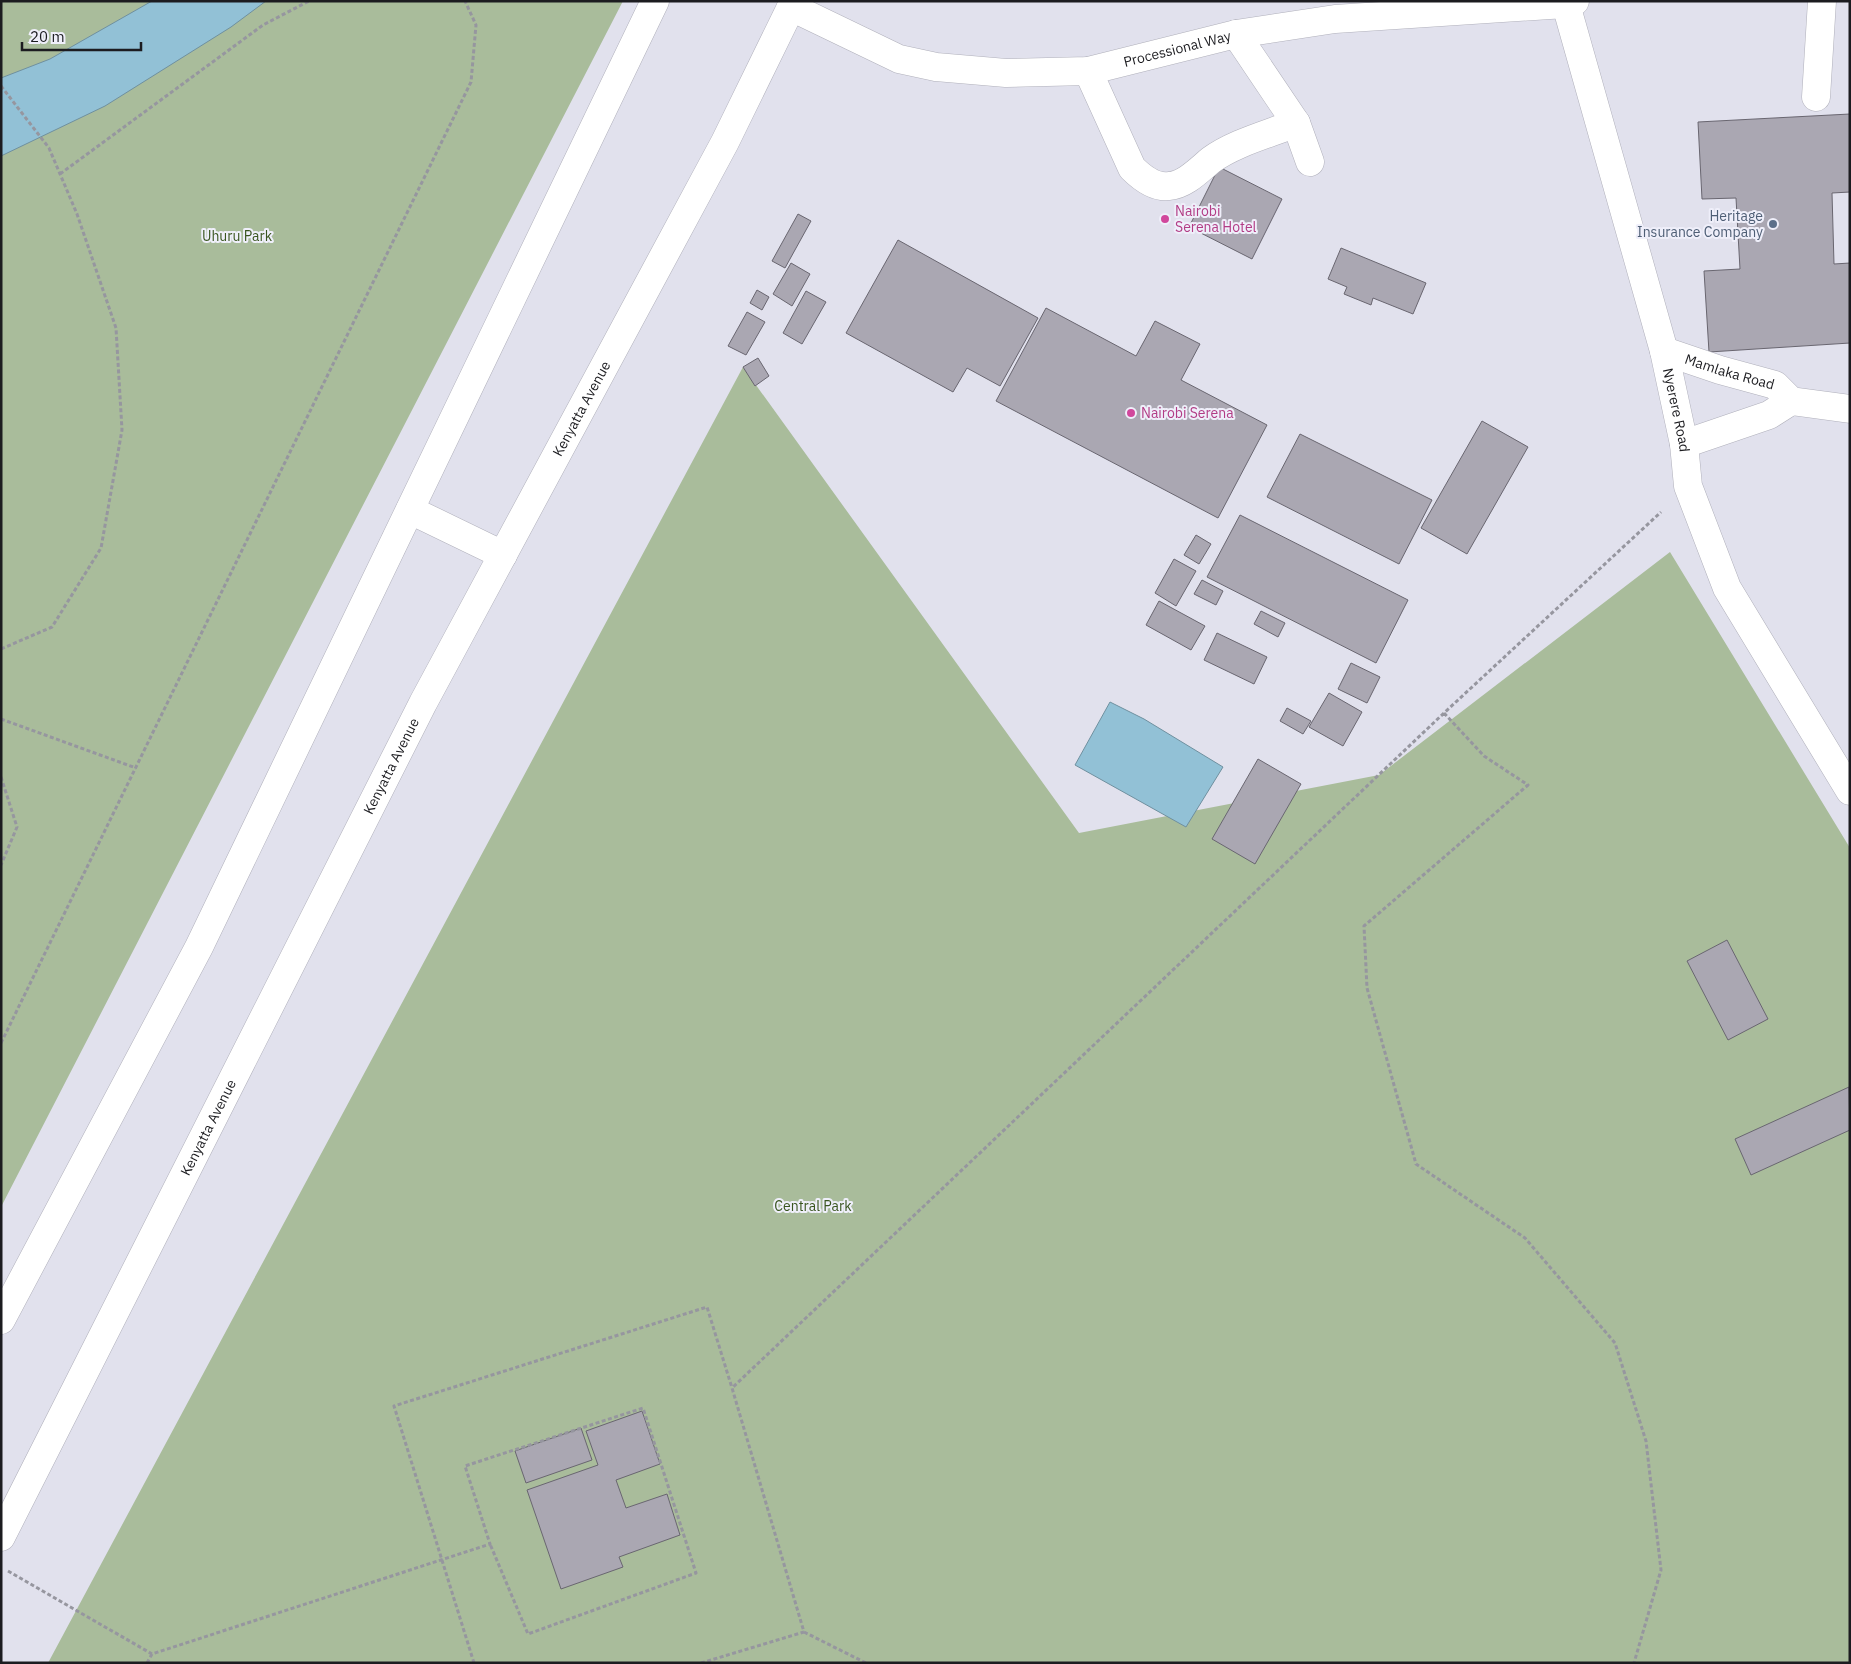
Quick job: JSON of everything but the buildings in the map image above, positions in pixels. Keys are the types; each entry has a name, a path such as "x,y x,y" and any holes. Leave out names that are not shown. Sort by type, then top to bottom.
{"main road":[{"path":"1,1320 199,947 655,1"},
{"path":"1816,97 1822,1"},
{"name":"Processional Way","path":"793,4 899,59 936,67 1006,73 1088,71 1333,10 1568,2"},
{"name":"Nyerere Road","path":"1568,2 1664,351 1684,444 1688,486 1727,588 1850,790"},
{"name":"Kenyatta Avenue","path":"1,1537 423,703 725,142 793,4"},
{"path":"1236,34 1296,123 1310,162"},
{"path":"1088,71 1132,168 1141,177 1156,184 1168,186 1181,183 1222,152 1296,123"},
{"name":"Mamlaka Road","path":"1664,351 1720,370 1775,385 1792,401 1769,414 1684,444"},
{"path":"1792,401 1850,409"},
{"path":"410,510 502,555"}],"path":[{"path":"60,174 263,25 309,1"},
{"path":"1,1043 471,82 476,25 465,1"},
{"path":"1,86 49,148 77,214 116,328 122,430 101,548 52,628 1,649"},
{"path":"732,1388 1444,713 1688,486"},
{"path":"1444,713 1484,756 1528,785 1364,926 1367,988 1416,1164 1525,1238 1615,1343 1646,1441 1662,1570 1634,1663"},
{"path":"1,719 136,768"},
{"path":"1,777 17,827 1,865"},
{"path":"474,1663 394,1406 707,1307 804,1632"},
{"path":"643,1408 696,1573 528,1634 490,1544 465,1466 643,1408"},
{"path":"147,1663 152,1654 490,1544"},
{"path":"1,1567 152,1654"},
{"path":"701,1663 804,1632 866,1663"}],"green space":[{"name":"Uhuru Park","path":"1,1 623,1 1,1207"},
{"name":"Central Park","path":"743,367 1079,833 1379,775 1670,552 1850,848 1850,1663 48,1663"}],"water":[{"path":"152,1 266,1 231,27 105,106 1,156 1,78 50,59"},
{"path":"1110,702 1144,719 1223,767 1186,827 1075,765"}],"place":[{"name":"Nairobi Serena Hotel","path":"1165,219"},
{"name":"Heritage Insurance Company","path":"1773,224"},
{"name":"Nairobi Serena","path":"1131,413"}]}
